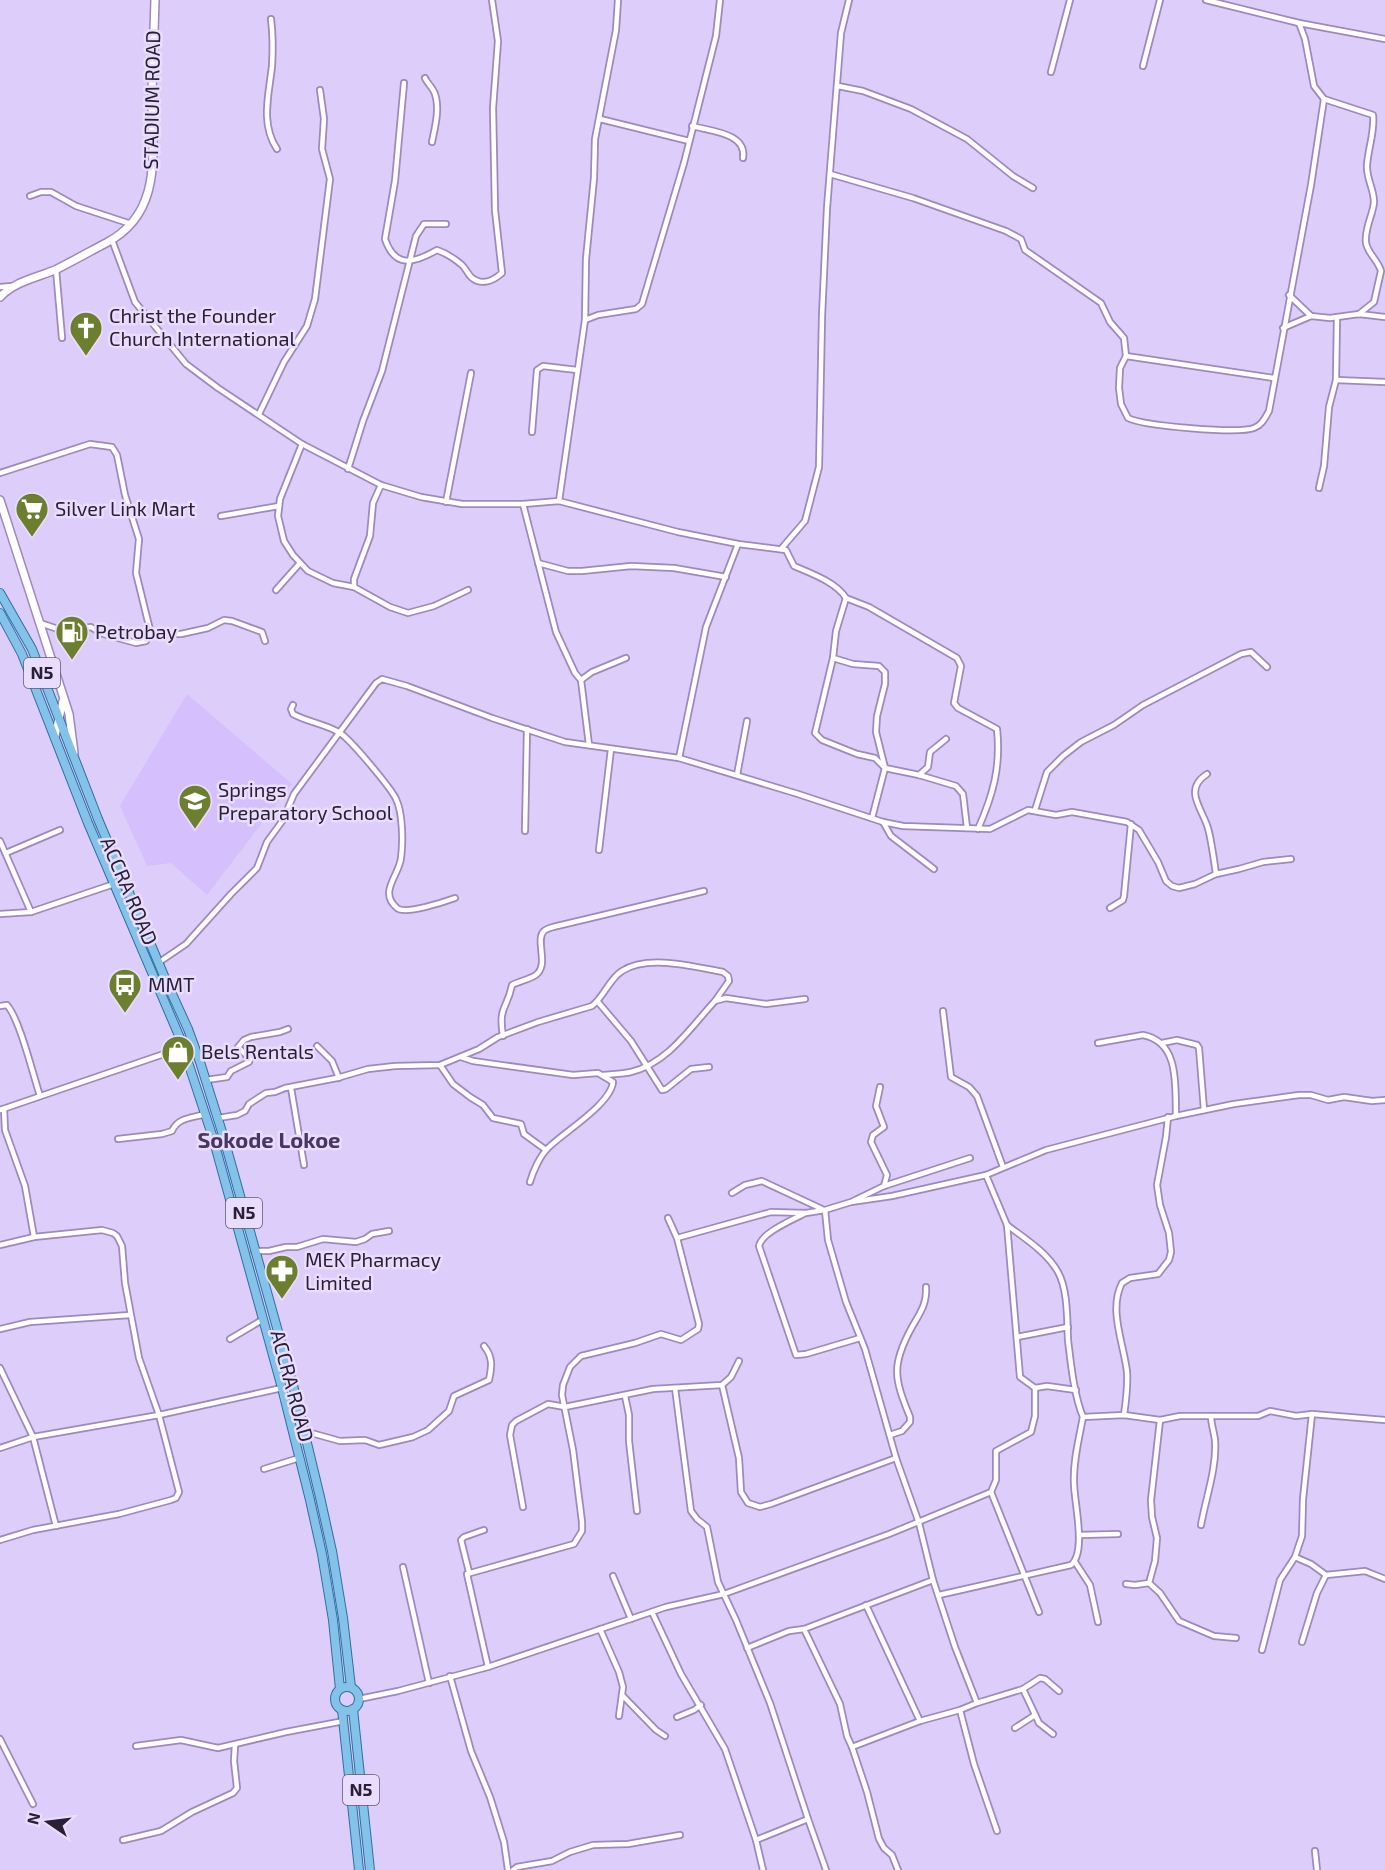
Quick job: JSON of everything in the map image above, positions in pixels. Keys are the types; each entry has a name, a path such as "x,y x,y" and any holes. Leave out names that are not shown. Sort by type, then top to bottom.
{"main road":[{"name":"STADIUM ROAD","path":"0,297 13,286 56,269 112,240 141,212 149,191 153,164 154,0"},
{"path":"0,500 64,698 72,731 74,757"},
{"name":"ACCRA ROAD","path":"0,593 32,649 158,963 194,1044 206,1080 304,1431 332,1551 344,1618 351,1687 356,1690 359,1699"},
{"name":"ACCRA ROAD","path":"0,613 22,654 148,967 184,1048 205,1114 282,1388 322,1554 333,1620 340,1689 335,1700 337,1706 342,1710 344,1721 359,1870"},
{"path":"55,736 64,698"},
{"path":"340,1689 351,1687"},
{"path":"342,1710 353,1709 359,1699"},
{"name":"N5","path":"353,1709 369,1870"}],"street":[{"path":"404,83 395,181 385,239 395,258 408,261 421,259 437,250 463,266 473,279 484,282 494,280 502,273 495,210 493,120 498,41 492,0"},
{"path":"559,501 585,320 586,259 593,199 595,139 616,30 618,0"},
{"path":"585,320 598,315 636,309 642,304 716,36 720,0"},
{"path":"782,549 805,521 819,467 822,316 830,174 841,33 849,0"},
{"path":"1052,72 1070,0"},
{"path":"1143,66 1160,0"},
{"path":"1206,0 1299,23 1385,39"},
{"path":"271,19 273,39 267,122 270,138 277,149"},
{"path":"1299,23 1305,39 1314,86 1324,99 1373,115 1367,174 1374,204 1366,241 1370,254 1380,266 1381,271 1374,303 1359,314"},
{"path":"425,78 435,93 437,106 432,142"},
{"path":"838,86 863,91 911,109 967,139 1013,176 1033,188"},
{"path":"259,414 284,362 307,326 315,299 330,179 322,149 324,119 320,90"},
{"path":"830,174 913,198 1021,238 1025,250 1101,303 1110,322 1124,338 1126,356 1120,368 1119,388 1121,404 1128,418 1204,429 1254,428 1262,423 1269,411 1311,185 1324,99"},
{"path":"600,119 688,141"},
{"path":"692,126 735,139 745,150 743,158"},
{"path":"30,196 41,192 51,192 76,206 131,224"},
{"path":"348,469 382,371 416,236 424,224 446,224"},
{"path":"112,240 135,302 186,364 302,444 348,469 381,484 446,502 523,504 559,501 678,532 738,544 782,549 788,552 794,566 817,575 846,598 869,607 957,658 961,666 954,703 958,708 997,729 996,779 991,800 978,828"},
{"path":"56,269 62,338"},
{"path":"0,287 13,286"},
{"path":"1289,295 1311,316"},
{"path":"1283,328 1311,316 1336,317 1359,314 1385,317"},
{"path":"1319,488 1324,465 1329,407 1336,380 1336,317"},
{"path":"1126,356 1274,378"},
{"path":"532,432 537,370 543,366 577,370"},
{"path":"446,502 471,373"},
{"path":"1336,380 1385,382"},
{"path":"0,473 90,444 112,447 117,454 125,495 139,539 136,573 151,634 146,641 136,643 100,633 91,627 64,631 40,623"},
{"path":"302,444 280,499 278,516 284,541 292,555 308,571 333,584 354,587 390,607 408,613 434,606 468,590"},
{"path":"354,587 354,579 370,536 372,510 381,484"},
{"path":"523,504 556,632 575,673 581,680 589,745"},
{"path":"221,516 279,506"},
{"path":"679,758 706,627 738,544"},
{"path":"276,590 300,563"},
{"path":"538,563 568,571 631,566 674,568 726,577"},
{"path":"846,598 836,631 833,658 815,734 822,740 857,754 875,758 885,768 956,786 963,794 967,828"},
{"path":"151,634 181,634 208,628 224,620 262,632 265,641"},
{"path":"1035,810 1047,772 1081,742 1114,725 1143,705 1229,659 1251,652 1267,667"},
{"path":"581,680 592,672 626,658"},
{"path":"833,658 853,664 879,666 885,672 876,732 885,768 872,818"},
{"path":"148,967 186,944 257,868 267,842 282,820 294,794 376,683 382,679 565,742 679,758 883,822 903,826 990,829 1023,811 1035,810 1056,815 1072,812 1117,819 1139,830 1158,862 1166,881 1179,888 1195,884 1216,874 1263,862 1291,859"},
{"path":"293,705 291,709 293,714 340,733 395,796 400,815 401,860 391,882 389,895 396,907 401,911 411,910 455,898"},
{"path":"737,775 747,722"},
{"path":"525,831 526,729"},
{"path":"919,775 928,767 930,753 946,739"},
{"path":"600,850 611,749"},
{"path":"1207,774 1199,780 1195,794 1196,803 1207,821 1216,874"},
{"path":"883,822 891,836 934,869"},
{"path":"1110,908 1123,900 1124,896 1131,824"},
{"path":"6,853 60,830"},
{"path":"0,841 31,912"},
{"path":"0,914 31,912 114,884"},
{"path":"503,1036 500,1018 502,1008 512,985 537,974 540,969 541,936 544,931 618,910 704,891"},
{"path":"218,1118 237,1115 245,1111 249,1104 266,1093 339,1078 368,1069 440,1065 538,1022 592,1006 598,1002 621,971 640,965 665,963 713,970 728,976 729,981 715,1001 679,1041 656,1062 631,1072 602,1075"},
{"path":"715,1001 726,998 766,1004 805,999"},
{"path":"598,1002 620,1027 648,1066 660,1088 664,1090 691,1069 709,1067"},
{"path":"0,1006 10,1007 40,1096"},
{"path":"943,1011 951,1077 969,1087 977,1096 1003,1167"},
{"path":"206,1080 226,1077 231,1071 249,1062 250,1059 238,1047 244,1040 288,1029"},
{"path":"1098,1043 1143,1035 1162,1043 1173,1063 1176,1116"},
{"path":"1162,1043 1177,1040 1197,1045 1199,1048 1204,1110"},
{"path":"34,1237 25,1186 5,1130 2,1110 194,1044"},
{"path":"316,1046 332,1061 339,1078"},
{"path":"461,1057 504,1066 573,1075 598,1073 613,1084 606,1099 546,1150 530,1182"},
{"path":"440,1065 453,1084 483,1105 493,1118 521,1124 524,1134 546,1150"},
{"path":"880,1087 876,1106 884,1127 873,1135 871,1142 887,1175 884,1186"},
{"path":"291,1088 304,1165"},
{"path":"851,1202 881,1199 986,1175 1046,1150 1168,1117 1204,1110 1299,1095 1311,1095 1328,1100 1344,1097 1372,1101 1385,1100"},
{"path":"118,1139 162,1134 172,1131 175,1124 183,1119 205,1114"},
{"path":"1124,1415 1127,1375 1119,1330 1118,1291 1122,1283 1130,1278 1158,1274 1169,1260 1171,1252 1169,1233 1160,1205 1157,1185 1167,1137 1168,1117"},
{"path":"677,1238 771,1212 806,1213 825,1210 851,1202 884,1186 970,1158"},
{"path":"986,1175 1007,1224 1020,1377 1035,1388 1047,1386 1076,1390"},
{"path":"732,1193 745,1185 762,1181 825,1210"},
{"path":"825,1210 828,1240 846,1302 865,1349 896,1458 919,1523 933,1580 955,1647 977,1703"},
{"path":"806,1213 766,1234 760,1240 759,1246 796,1355 860,1338"},
{"path":"469,1572 574,1544 582,1531 580,1505 562,1395 570,1367 581,1356 661,1334 681,1340 698,1329 699,1324 677,1238 668,1218"},
{"path":"1007,1224 1033,1245 1059,1273 1076,1390 1083,1417 1074,1484 1079,1535 1075,1562 1090,1585 1098,1622"},
{"path":"0,1245 34,1237 102,1230 113,1233 122,1246 130,1315 139,1358 159,1415 179,1492 176,1498 119,1514 21,1533 0,1540"},
{"path":"254,1251 297,1247 322,1239 356,1242 372,1234 389,1231"},
{"path":"890,1435 902,1431 910,1422 896,1373 905,1342 925,1305 926,1287"},
{"path":"0,1329 30,1322 130,1315"},
{"path":"230,1339 262,1320"},
{"path":"1017,1336 1068,1327"},
{"path":"304,1431 340,1441 365,1440 379,1445 413,1437 428,1430 449,1411 454,1396 489,1380 492,1368 491,1355 484,1346"},
{"path":"523,1507 510,1435 512,1425 544,1405 565,1407 653,1389 722,1385 731,1377 739,1361"},
{"path":"0,1368 33,1437 56,1526"},
{"path":"722,1385 739,1458 741,1492 748,1503 760,1507 771,1504 896,1458"},
{"path":"0,1448 33,1437 159,1415 282,1388"},
{"path":"675,1388 691,1511 707,1527 718,1582 770,1702 826,1870"},
{"path":"1035,1388 1035,1416 1031,1432 996,1450 996,1480 991,1492 1040,1612"},
{"path":"625,1396 629,1415 629,1441 637,1511"},
{"path":"1083,1417 1124,1415 1160,1420 1180,1416 1258,1416 1270,1411 1296,1416 1312,1414 1385,1420"},
{"path":"1262,1650 1280,1580 1295,1557 1302,1536 1303,1499 1312,1414"},
{"path":"1201,1525 1213,1461 1215,1438 1211,1416"},
{"path":"1149,1583 1155,1561 1157,1538 1151,1500 1160,1420"},
{"path":"264,1469 299,1458"},
{"path":"359,1699 488,1667 666,1606 724,1594 919,1523 991,1492"},
{"path":"484,1530 461,1540 488,1667"},
{"path":"1079,1535 1118,1534"},
{"path":"1295,1557 1311,1564 1326,1575 1365,1571 1385,1579"},
{"path":"939,1595 1071,1565 1075,1562"},
{"path":"403,1567 429,1683"},
{"path":"1302,1642 1317,1593 1326,1575"},
{"path":"613,1576 631,1619"},
{"path":"747,1648 782,1633 804,1629 933,1580"},
{"path":"1126,1584 1149,1583"},
{"path":"1149,1583 1160,1593 1179,1620 1214,1636 1236,1638"},
{"path":"866,1605 920,1720"},
{"path":"652,1612 681,1674 725,1749 756,1840 763,1870"},
{"path":"600,1629 619,1672 623,1687 619,1716"},
{"path":"804,1629 840,1704 847,1736 867,1792 879,1839 892,1855 898,1870"},
{"path":"450,1676 471,1751 490,1797 504,1842 508,1870"},
{"path":"852,1747 920,1720 960,1710 1023,1689 1040,1678 1045,1679 1059,1690"},
{"path":"1023,1689 1039,1723 1053,1734"},
{"path":"622,1695 664,1736"},
{"path":"677,1718 701,1705"},
{"path":"960,1710 974,1764 997,1831"},
{"path":"1015,1728 1035,1715"},
{"path":"136,1746 181,1740 218,1748 344,1721"},
{"path":"0,1738 33,1804"},
{"path":"123,1840 161,1831 192,1812 233,1793 237,1788 235,1745"},
{"path":"756,1840 808,1819"},
{"path":"513,1870 517,1867 552,1861 570,1852 593,1845 628,1844 680,1835"},
{"path":"1315,1851 1317,1870"}],"shaded area":[{"path":"187,694 292,784 207,895 171,863 147,866 120,806"}],"place":[{"name":"Christ the Founder Church International","path":"86,357"},
{"name":"Silver Link Mart","path":"32,538"},
{"name":"Petrobay","path":"72,661"},
{"name":"Springs Preparatory School","path":"195,830"},
{"name":"MMT","path":"125,1014"},
{"name":"Bels Rentals","path":"178,1081"},
{"name":"MEK Pharmacy Limited","path":"282,1300"}],"district":[{"name":"Sokode Lokoe","path":"269,1140"}]}
